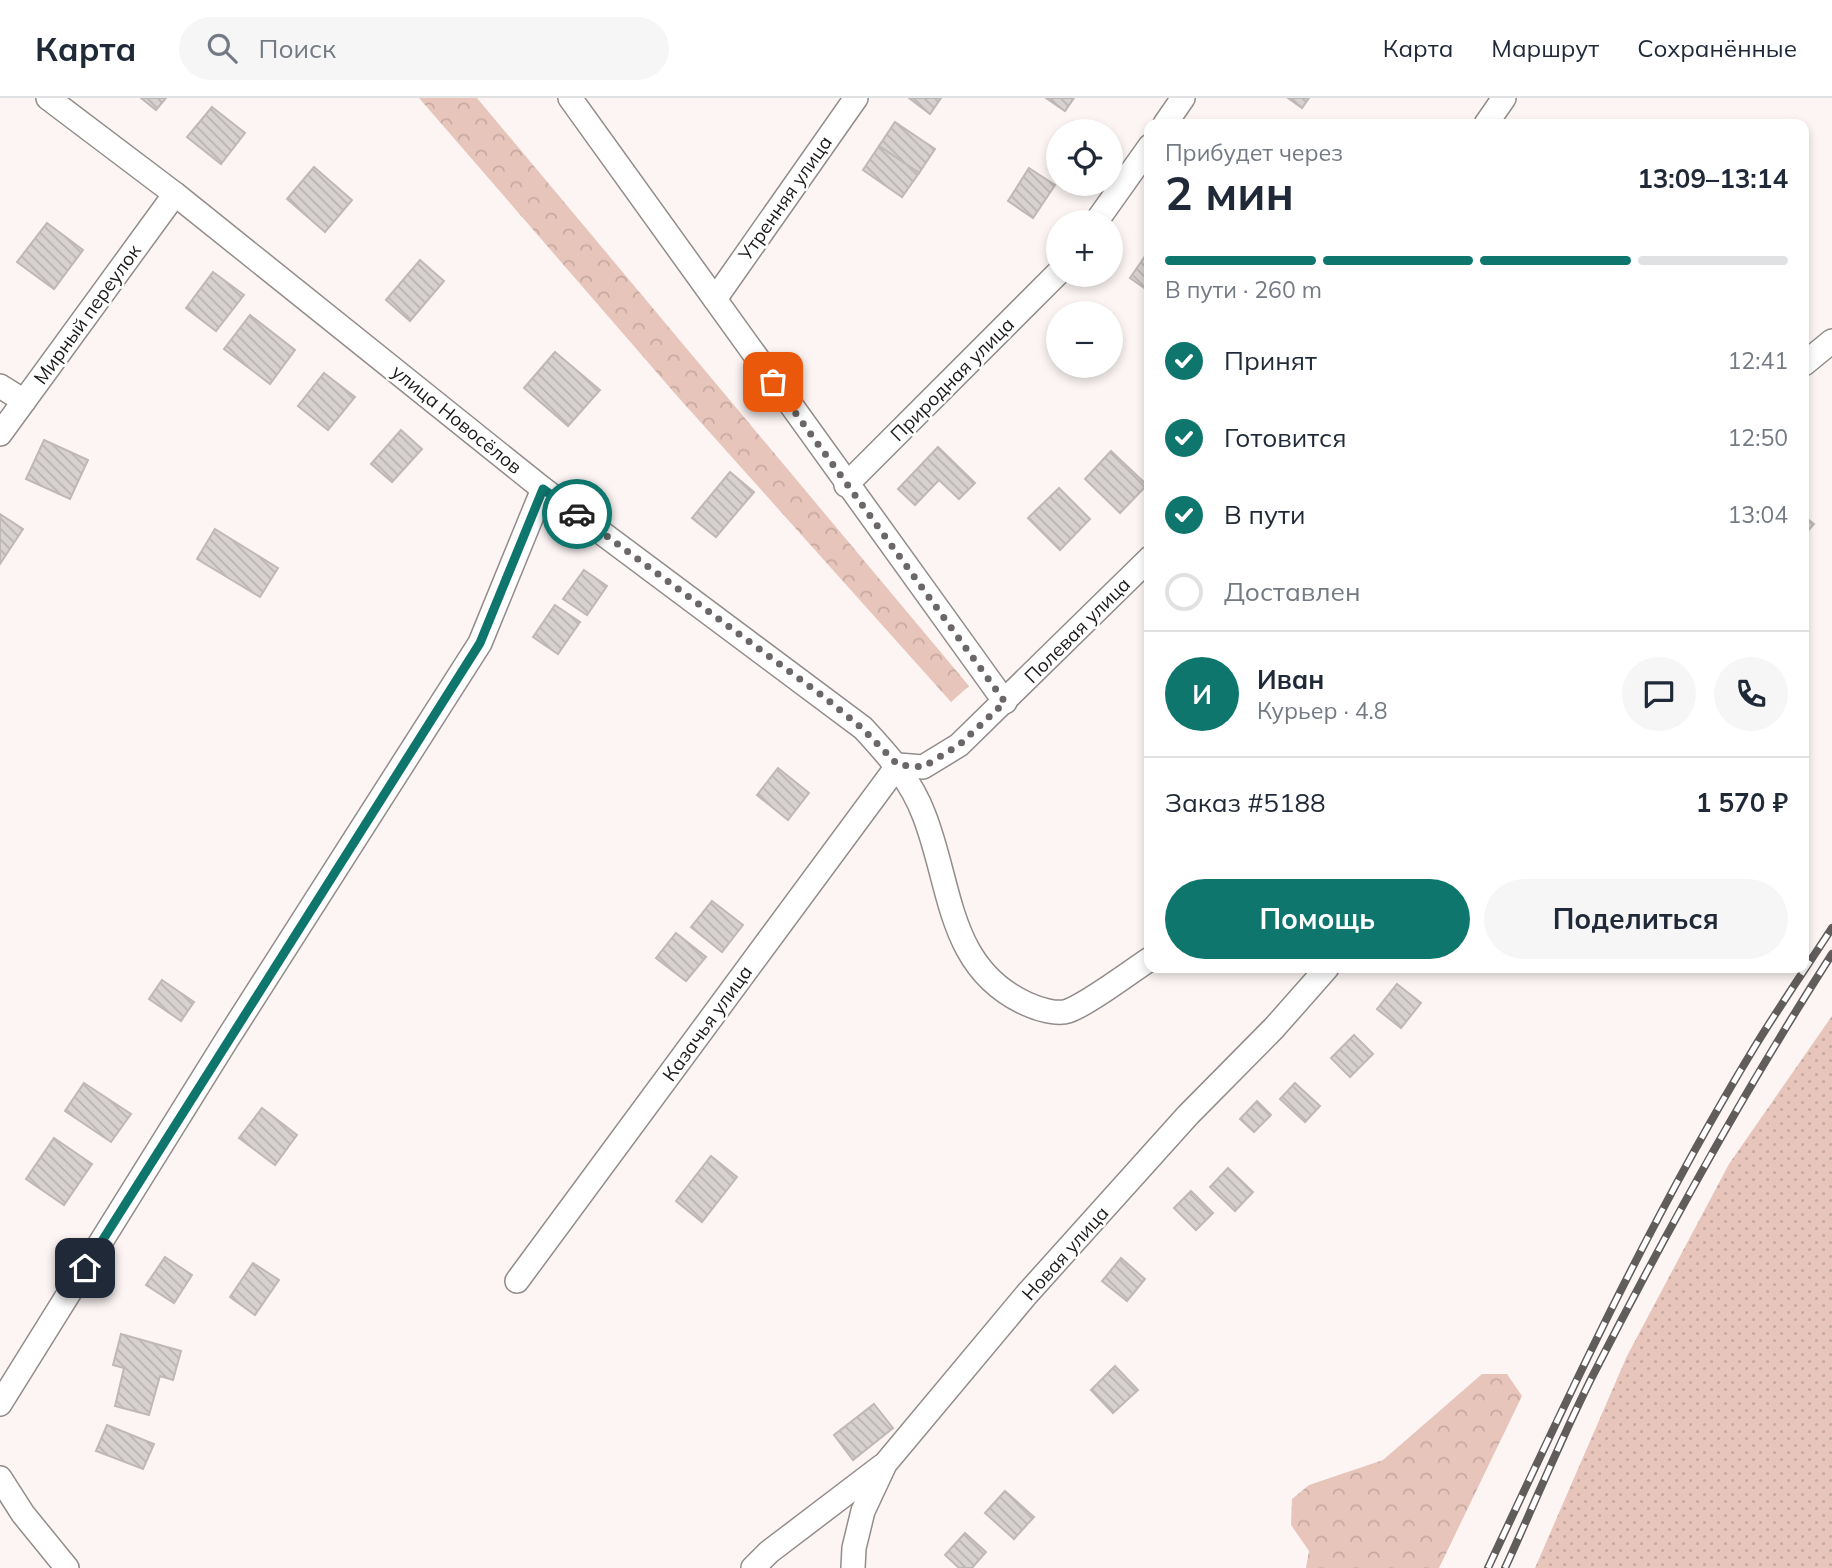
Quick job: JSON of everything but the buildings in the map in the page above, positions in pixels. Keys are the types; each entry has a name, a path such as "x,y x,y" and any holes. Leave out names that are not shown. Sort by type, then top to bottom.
{"street":[{"name":"улица Новосёлов","path":"48,98 175,194 543,489 824,697 863,729 898,765 924,814 947,901 964,943 982,973 1004,994 1038,1009 1067,1012 1144,963"},
{"path":"569,98 1005,702"},
{"name":"Утренняя улица","path":"715,299 856,98"},
{"path":"1168,119 1183,98"},
{"path":"1489,119 1504,98"},
{"path":"1105,210 1144,154"},
{"name":"Мирный переулок","path":"0,434 175,194"},
{"name":"Природная улица","path":"846,485 1046,285"},
{"path":"1809,360 1832,341"},
{"path":"0,386 24,401"},
{"path":"0,1404 233,1029 480,643 543,489"},
{"name":"Полевая улица","path":"898,765 923,767 959,745 1144,564"},
{"name":"Казачья улица","path":"517,1280 898,765"},
{"name":"Новая улица","path":"853,1568 854,1548 863,1511 885,1464 1027,1294 1188,1115 1274,1028 1323,973"},
{"path":"753,1568 769,1552 885,1464"},
{"path":"0,1478 23,1514 67,1568"}],"green space":[{"path":"419,98 477,98 969,686 951,702 678,397"},
{"path":"1832,1016 1832,1568 1535,1568 1627,1356 1729,1164"},
{"path":"1482,1374 1507,1374 1522,1396 1439,1568 1306,1568 1309,1551 1291,1525 1292,1499 1309,1485 1383,1460"}],"railway":[{"path":"1809,963 1832,928"},
{"path":"1505,1568 1580,1402 1647,1271 1737,1110 1832,954"},
{"path":"1488,1568 1647,1239 1717,1111 1803,973"}],"way so far":[{"path":"577,514 824,697 863,729 898,765 923,767 959,745 1005,702 773,382"}],"route":[{"path":"85,1268 480,643 543,489 577,514"}]}
